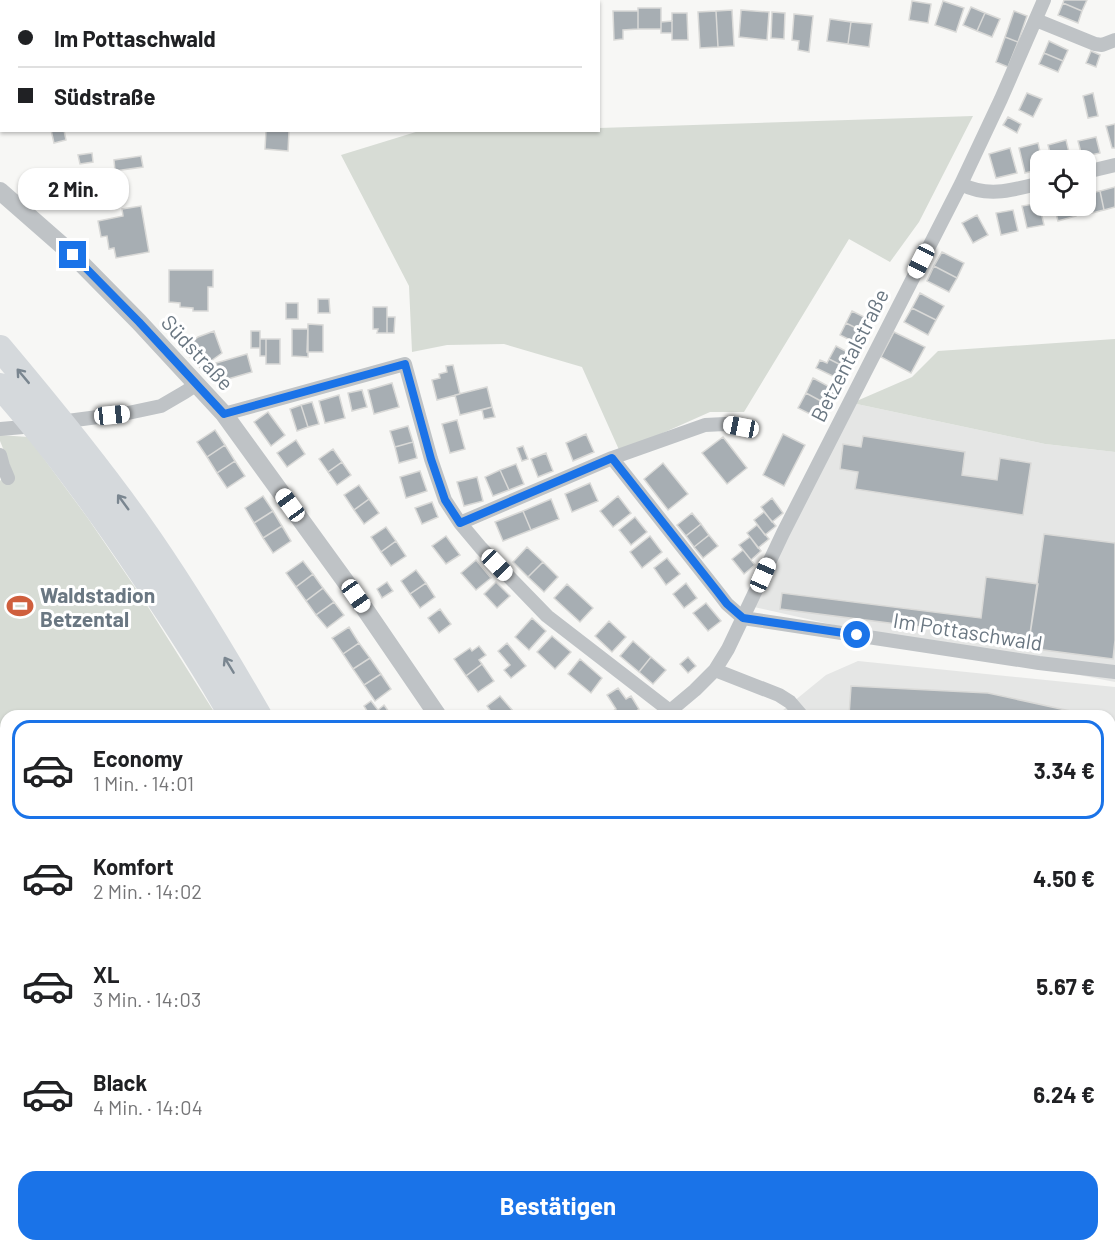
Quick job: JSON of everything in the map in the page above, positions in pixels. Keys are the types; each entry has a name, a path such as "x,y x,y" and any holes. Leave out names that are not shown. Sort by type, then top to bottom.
{"highway":[{"path":"0,348 47,403 138,523 183,590 255,710"},
{"path":"8,395 62,462 114,533 194,652 228,710"}],"street":[{"name":"Betzentalstraße","path":"671,710 715,670 728,649 783,532 961,184 1044,0"},
{"path":"1036,20 1095,44 1102,45 1115,40"},
{"path":"1096,170 1115,165"},
{"path":"961,184 977,191 988,192 1030,185"},
{"name":"Südstraße","path":"0,191 73,255 224,414 356,596 434,710"},
{"path":"224,414 405,364 431,459 445,500 460,523 546,616 663,710"},
{"path":"0,429 128,413 160,406 197,384"},
{"path":"460,523 612,458 705,424 741,427"},
{"path":"0,455 8,478"},
{"path":"612,458 727,604 743,618"},
{"name":"Im Pottaschwald","path":"743,618 1039,663 1115,672"},
{"path":"715,670 779,695 797,710"}],"shaded area":[{"path":"973,116 919,222 890,262 849,239 744,412 710,412 620,452 582,367 504,344 447,345 412,352 409,286 341,155 416,132 600,132 600,128"},
{"path":"1115,339 1115,452 1045,444 852,403 912,377 938,351"},
{"path":"852,403 1045,444 1115,452 1115,682 905,641 754,607"},
{"path":"0,435 28,437 87,517 143,599 213,710 0,710 0,481 11,468 0,441"},
{"path":"858,661 1115,687 1115,710 783,710 826,675"}],"building":[{"path":"1064,0 1087,0 1082,11 1063,3"},
{"path":"912,1 931,4 928,23 909,20"},
{"path":"943,1 964,8 956,32 935,25"},
{"path":"1063,3 1082,11 1078,23 1058,15"},
{"path":"971,7 985,13 977,31 963,25"},
{"path":"638,8 661,8 661,29 638,29"},
{"path":"732,10 734,46 718,47 716,11"},
{"path":"741,10 769,12 767,40 739,37"},
{"path":"613,11 638,11 638,29 623,30 623,39 614,40"},
{"path":"716,11 718,47 700,48 698,12"},
{"path":"1014,11 1027,16 1018,42 1005,37"},
{"path":"772,12 785,13 784,39 771,38"},
{"path":"672,13 687,13 688,40 672,40"},
{"path":"985,13 1000,19 992,37 977,31"},
{"path":"794,14 813,16 809,52 798,50 799,41 792,40"},
{"path":"830,19 851,22 848,44 827,41"},
{"path":"672,21 672,33 661,33 661,22"},
{"path":"851,22 872,24 869,47 848,44"},
{"path":"1005,37 1018,42 1008,67 996,62"},
{"path":"1049,41 1068,50 1063,61 1044,53"},
{"path":"1091,51 1100,55 1096,67 1086,63"},
{"path":"1044,53 1063,61 1058,72 1039,64"},
{"path":"1027,93 1042,99 1033,117 1019,110"},
{"path":"1093,93 1098,116 1088,118 1083,96"},
{"path":"1008,117 1021,124 1017,133 1003,125"},
{"path":"1115,124 1115,148 1112,148 1106,126"},
{"path":"51,132 64,132 66,140 54,143"},
{"path":"266,132 289,132 288,151 265,149"},
{"path":"1096,137 1100,153 1096,154 1096,150 1080,150 1078,141"},
{"path":"1066,140 1068,150 1049,150 1048,145"},
{"path":"1038,143 1040,150 1030,150 1030,172 1025,173 1019,148"},
{"path":"1010,148 1017,173 996,178 989,154"},
{"path":"92,153 93,162 80,164 78,155"},
{"path":"141,156 143,167 115,171 114,160"},
{"path":"1115,187 1115,207 1104,210 1100,191"},
{"path":"1100,191 1104,210 1096,212 1096,192"},
{"path":"1030,205 1030,216 1042,216 1044,225 1027,228 1022,206"},
{"path":"141,206 149,252 116,258 114,248 109,249 107,236 101,237 98,221 123,216 122,209"},
{"path":"1013,210 1018,231 1001,235 996,213"},
{"path":"977,215 988,235 973,243 962,223"},
{"path":"1057,216 1076,216 1058,221"},
{"path":"942,252 964,263 957,278 934,266"},
{"path":"934,266 957,278 949,292 927,281"},
{"path":"169,270 213,270 213,287 208,287 208,311 193,311 193,308 180,307 180,303 169,302"},
{"path":"920,293 944,306 936,320 912,308"},
{"path":"318,299 329,299 330,313 318,313"},
{"path":"286,303 298,303 298,319 286,319"},
{"path":"373,307 387,307 387,333 377,333 378,329 373,329"},
{"path":"912,308 936,320 928,335 904,322"},
{"path":"852,311 874,322 868,334 846,323"},
{"path":"387,317 395,317 394,333 387,333"},
{"path":"846,323 868,334 862,346 840,335"},
{"path":"308,324 323,325 323,352 307,352"},
{"path":"292,329 308,329 308,357 292,356"},
{"path":"214,331 222,353 211,361 214,364 205,373 183,350 198,337"},
{"path":"251,331 260,331 260,348 251,348"},
{"path":"894,332 925,347 911,373 881,357"},
{"path":"260,339 266,339 266,356 260,356"},
{"path":"266,339 280,339 280,364 266,364"},
{"path":"836,346 855,356 849,369 829,359"},
{"path":"247,354 252,372 221,381 216,363"},
{"path":"829,359 849,369 843,381 816,368 820,360 827,363"},
{"path":"453,365 460,394 437,400 432,380 440,378 439,374 447,372 446,366"},
{"path":"813,378 839,392 832,407 806,393"},
{"path":"392,383 399,407 374,414 368,390"},
{"path":"487,387 492,407 460,415 455,395"},
{"path":"362,390 367,407 352,411 348,393"},
{"path":"806,393 832,407 824,421 798,408"},
{"path":"339,395 345,418 325,423 319,401"},
{"path":"312,402 319,424 308,427 301,405"},
{"path":"301,405 308,427 297,431 290,409"},
{"path":"492,407 495,417 484,419 482,410"},
{"path":"268,412 285,435 271,446 254,422"},
{"path":"457,420 465,449 450,453 442,424"},
{"path":"408,426 413,442 395,447 390,431"},
{"path":"215,430 225,445 207,457 197,442"},
{"path":"586,434 594,452 573,461 566,443"},
{"path":"783,434 805,445 784,486 763,475"},
{"path":"863,436 965,452 962,475 997,480 1000,458 1031,463 1023,515 855,489 858,472 840,469 843,444 861,447"},
{"path":"723,437 747,468 727,484 702,453"},
{"path":"296,440 305,454 287,467 277,453"},
{"path":"413,442 417,458 399,463 395,447"},
{"path":"225,445 235,461 217,473 207,457"},
{"path":"523,446 528,459 522,461 517,448"},
{"path":"333,449 342,462 328,472 319,459"},
{"path":"546,453 553,471 538,477 531,459"},
{"path":"235,461 245,476 227,488 217,473"},
{"path":"342,462 351,475 337,485 328,472"},
{"path":"663,463 688,494 668,510 644,479"},
{"path":"516,464 524,484 509,490 500,470"},
{"path":"500,470 509,490 493,496 485,477"},
{"path":"420,471 427,491 406,498 400,477"},
{"path":"477,477 483,501 464,506 457,482"},
{"path":"590,483 598,501 572,512 565,494"},
{"path":"359,485 369,499 354,510 344,495"},
{"path":"263,496 273,511 254,523 245,508"},
{"path":"618,496 631,513 613,527 600,511"},
{"path":"772,498 783,513 772,522 761,507"},
{"path":"369,499 379,513 364,524 354,510"},
{"path":"551,499 559,519 531,530 523,511"},
{"path":"432,502 438,517 422,524 415,508"},
{"path":"273,511 282,526 263,538 254,523"},
{"path":"523,511 531,530 503,541 495,522"},
{"path":"764,512 776,526 765,535 754,520"},
{"path":"692,513 701,524 686,536 677,525"},
{"path":"635,517 647,532 631,545 619,530"},
{"path":"701,524 709,535 694,547 686,536"},
{"path":"757,525 769,539 758,548 747,533"},
{"path":"282,526 291,541 273,553 263,538"},
{"path":"386,527 396,541 381,552 371,537"},
{"path":"1044,534 1115,543 1113,659 1028,648"},
{"path":"709,535 718,546 703,558 694,547"},
{"path":"446,536 460,555 446,564 432,546"},
{"path":"650,536 662,552 642,568 630,552"},
{"path":"750,537 761,551 751,560 739,545"},
{"path":"396,541 406,556 391,566 381,552"},
{"path":"527,547 543,562 528,577 513,562"},
{"path":"743,550 755,565 744,574 732,559"},
{"path":"667,558 680,574 666,585 654,568"},
{"path":"476,560 491,578 476,590 461,573"},
{"path":"303,561 313,574 296,587 286,573"},
{"path":"543,562 558,577 544,592 528,577"},
{"path":"416,570 426,583 410,594 401,581"},
{"path":"313,574 323,588 306,601 296,587"},
{"path":"986,577 1038,584 1029,641 780,609 782,593 981,618"},
{"path":"387,582 393,591 382,598 377,589"},
{"path":"496,582 510,596 497,608 484,594"},
{"path":"426,583 435,597 420,608 410,594"},
{"path":"686,583 697,598 684,608 673,594"},
{"path":"567,584 593,608 580,622 554,598"},
{"path":"323,588 334,602 316,615 306,601"},
{"path":"334,602 344,615 327,628 316,615"},
{"path":"706,603 721,621 708,631 693,613"},
{"path":"440,609 451,624 439,633 428,618"},
{"path":"532,618 546,631 529,650 515,637"},
{"path":"609,621 626,637 612,652 595,636"},
{"path":"349,627 359,643 343,654 332,638"},
{"path":"552,636 571,652 555,669 537,652"},
{"path":"633,641 651,657 639,672 620,656"},
{"path":"359,643 370,658 353,669 343,654"},
{"path":"507,643 526,666 511,678 504,670 510,665 498,651"},
{"path":"479,646 486,655 479,660 482,664 466,676 454,659 470,648 472,651"},
{"path":"651,657 666,670 653,684 639,672"},
{"path":"688,657 696,666 688,673 680,664"},
{"path":"370,658 381,674 364,685 353,669"},
{"path":"580,659 602,678 591,693 568,674"},
{"path":"482,664 494,681 478,692 466,676"},
{"path":"381,674 391,689 375,701 364,685"},
{"path":"851,686 988,693 1066,710 849,710"},
{"path":"618,688 626,699 631,696 639,709 614,710 607,695"},
{"path":"500,696 512,710 490,710 487,706"},
{"path":"371,701 378,710 366,710 364,706"},
{"path":"384,705 388,710 378,710"}],"place":[{"name":"Waldstadion Betzental","path":"20,606"}],"route":[{"path":"73,255 224,414 405,364 431,459 445,500 460,523 612,458 727,604 743,618 857,635"}]}
